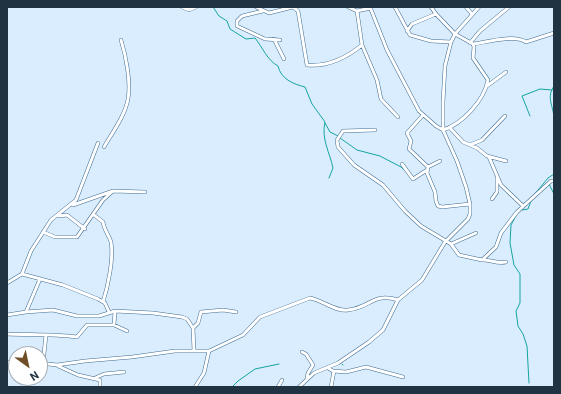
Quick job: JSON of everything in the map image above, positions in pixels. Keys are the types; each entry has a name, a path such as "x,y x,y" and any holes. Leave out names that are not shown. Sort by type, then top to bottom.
{"street":[{"path":"182,7 189,10 196,7"},
{"path":"256,7 263,11 274,13 294,7 298,11 307,65 323,65 341,59 362,45"},
{"path":"348,7 357,11 370,7 387,50 419,111 443,130"},
{"path":"395,7 410,35 425,40 451,42"},
{"path":"431,7 455,34 474,47 473,58 488,80 487,86"},
{"path":"466,7 472,14"},
{"path":"299,387 314,373 328,368 353,354 383,330 398,300 422,280 445,242 468,219 470,214 470,204 457,161 443,130 445,66 451,42 455,34 479,7"},
{"path":"471,44 480,31 509,7"},
{"path":"263,11 242,16 237,20 237,26 265,39 280,40"},
{"path":"357,11 362,45 377,80 381,99 398,117"},
{"path":"407,31 412,24 436,14"},
{"path":"471,44 510,38 521,39 526,42 554,33"},
{"path":"274,39 284,59"},
{"path":"104,147 124,111 128,99 126,56 121,40"},
{"path":"443,130 450,128 467,115 487,86 506,72"},
{"path":"423,115 407,133 411,141 410,149 428,168 438,206 449,208 470,204"},
{"path":"470,145 482,140 505,116"},
{"path":"450,128 462,142 470,145 487,156 506,161"},
{"path":"375,130 351,129 340,132 338,137 338,147 354,165 383,185 405,211 421,226 445,242 451,244 462,257 491,260 498,264 506,262"},
{"path":"7,283 22,274 31,251 50,220 76,200 98,143"},
{"path":"487,156 506,191 523,206"},
{"path":"402,164 414,179 440,161"},
{"path":"492,199 498,188 496,172"},
{"path":"482,260 496,247 501,233 523,206 551,181 554,181"},
{"path":"70,206 113,191 145,192"},
{"path":"43,232 55,237 77,237 94,215 103,200 113,191"},
{"path":"57,216 68,215 84,228"},
{"path":"94,215 103,222 111,242 108,287 103,302"},
{"path":"451,244 476,233"},
{"path":"22,274 63,285 103,302 109,312"},
{"path":"26,312 40,279"},
{"path":"48,364 57,365 194,351 209,351 243,336 260,317 310,298 347,311 365,305 380,297 386,296 398,300"},
{"path":"7,315 53,310 78,316 99,316 115,311 153,313 182,317 187,318 193,328 194,351"},
{"path":"193,328 198,323 202,312 223,310 236,312"},
{"path":"114,325 115,311"},
{"path":"7,334 56,334 77,337 86,326 114,325 127,331"},
{"path":"44,346 46,335"},
{"path":"195,387 204,373 209,351"},
{"path":"302,352 306,354 313,365 308,373 308,378"},
{"path":"57,365 78,375 100,380 100,387"},
{"path":"328,368 334,371 349,372 366,367 403,377"},
{"path":"331,387 334,371"},
{"path":"95,378 104,374 124,372"},
{"path":"278,387 282,380"}],"waterway":[{"path":"213,7 219,16 227,21 230,29 246,39 255,38 268,57 278,66 285,78 305,87 312,104 325,122 325,140 333,168 329,178"},
{"path":"554,86 550,94 554,118 554,134"},
{"path":"530,116 522,96 540,89 552,90"},
{"path":"325,123 330,132 338,136"},
{"path":"340,138 357,150 380,156 401,167 407,172"},
{"path":"534,195 548,178 554,174"},
{"path":"549,184 554,194"},
{"path":"522,210 528,209 531,201"},
{"path":"517,214 511,225 510,243 514,265 520,274 520,303 516,311 518,326 523,334 527,346 529,383"},
{"path":"232,387 255,369 279,364"}]}
